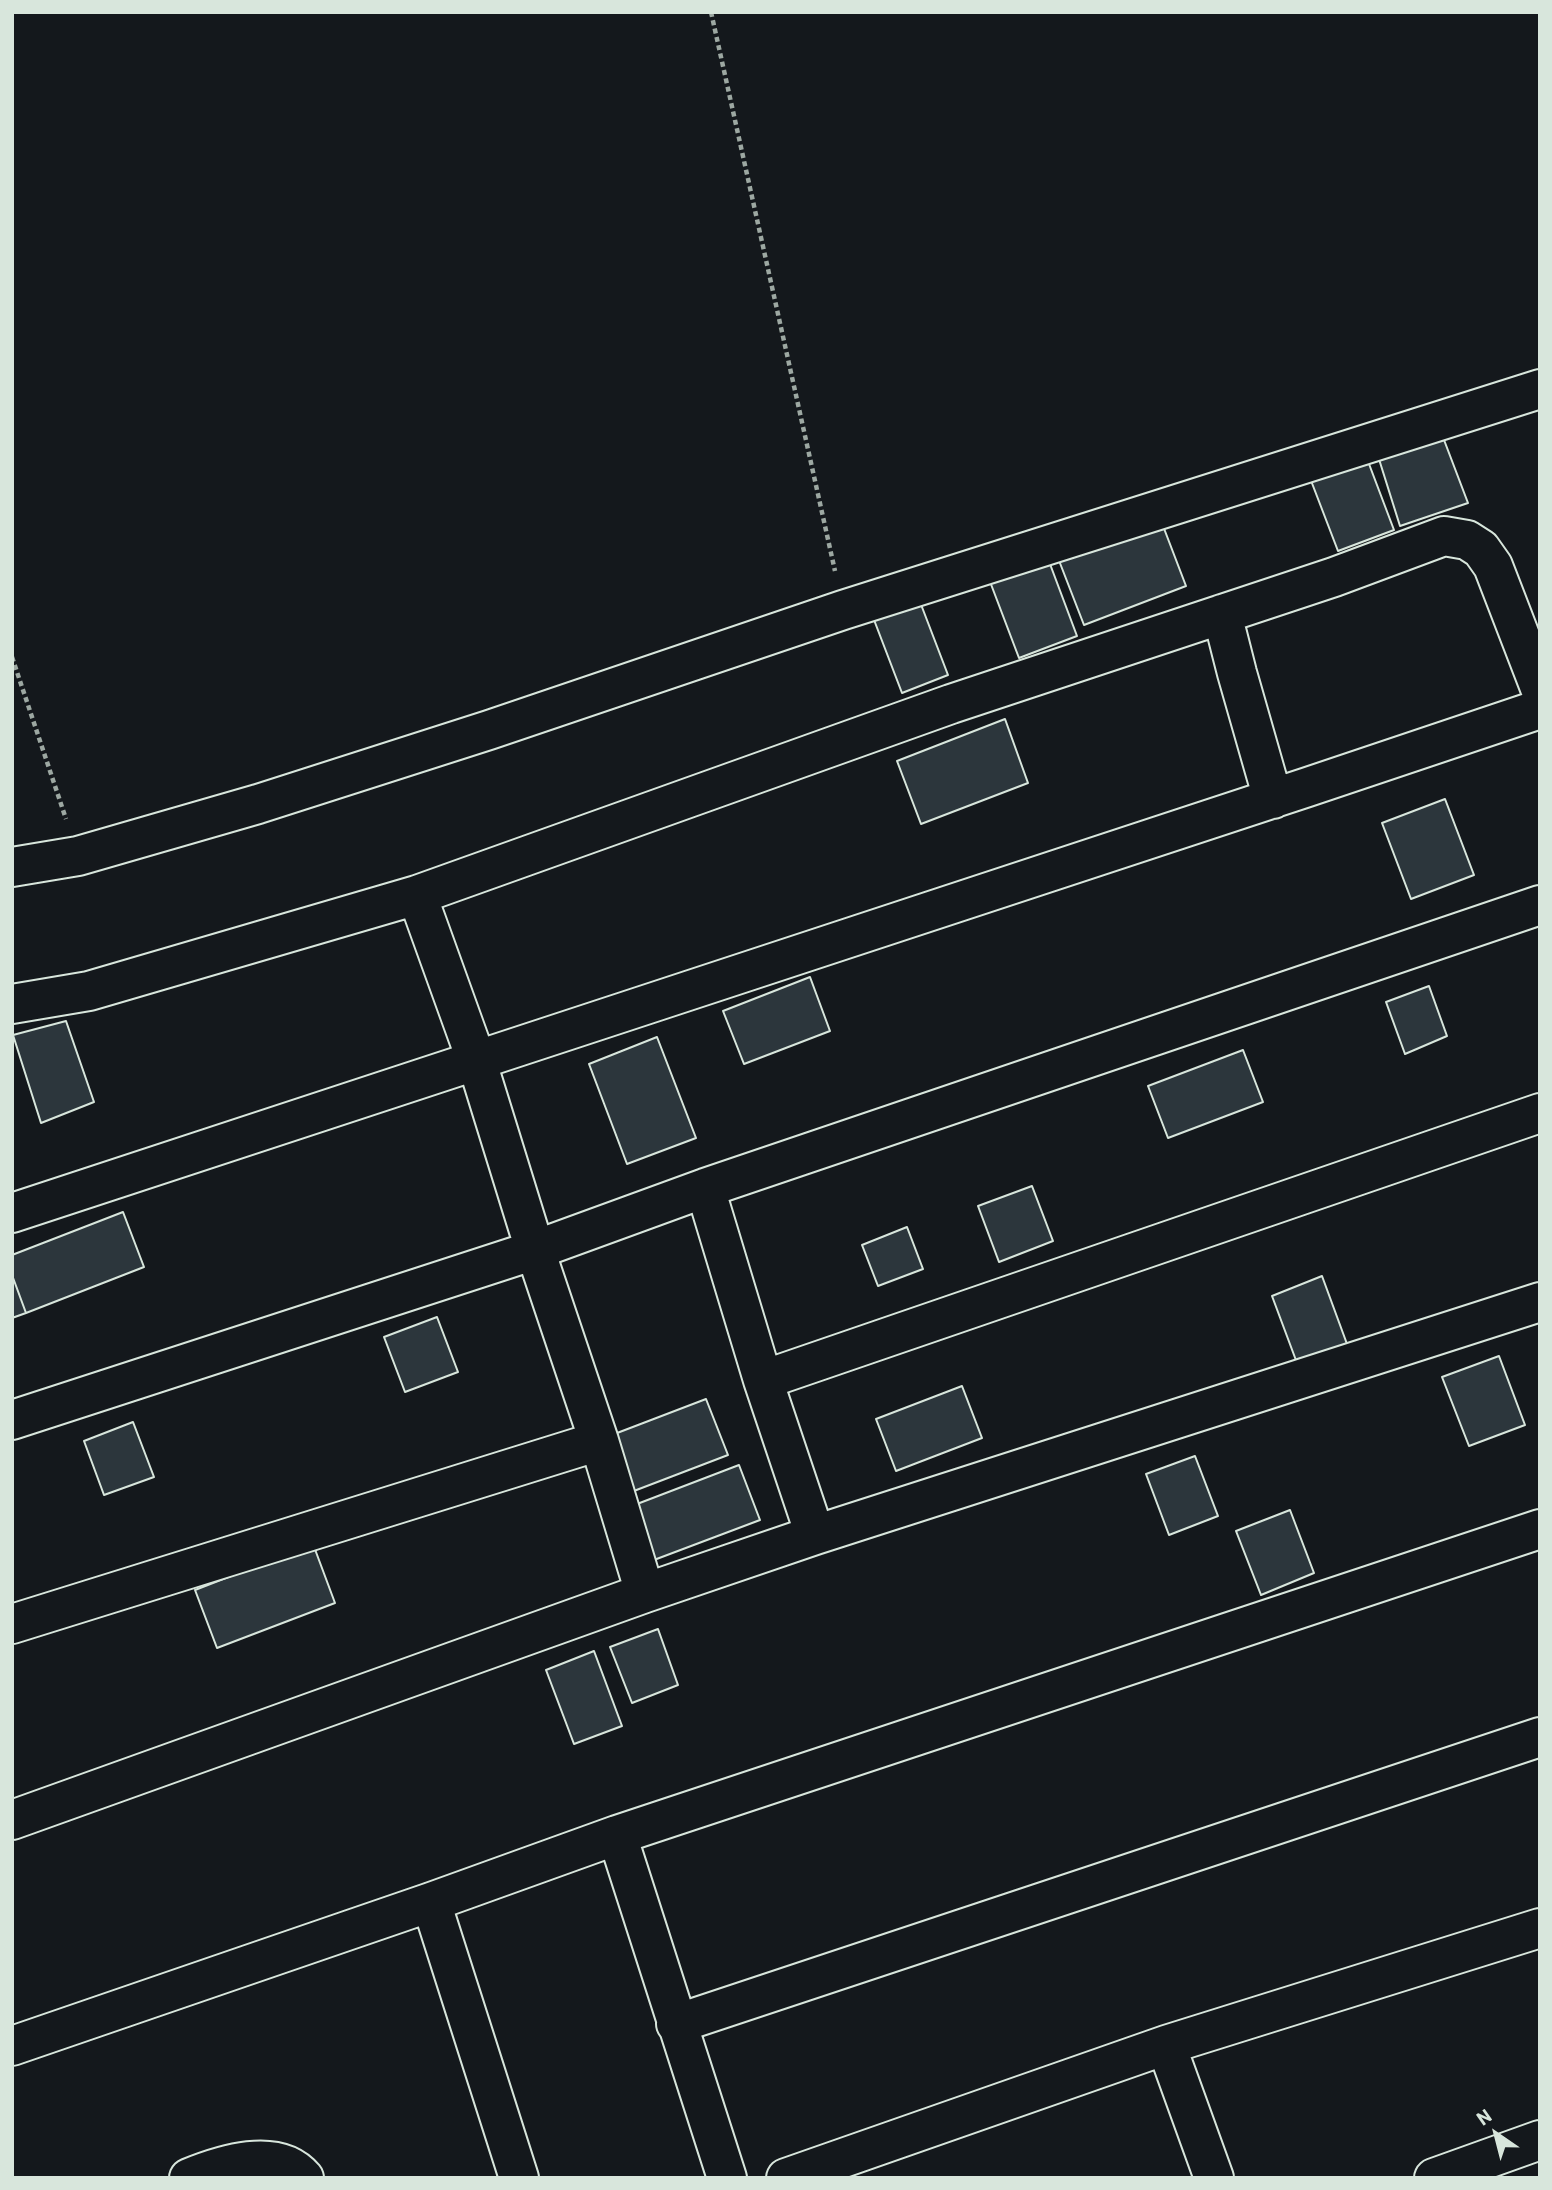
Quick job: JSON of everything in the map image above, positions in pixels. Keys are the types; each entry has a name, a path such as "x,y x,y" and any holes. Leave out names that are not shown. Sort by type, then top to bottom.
{"street":[{"path":"12,867 78,856 258,804 843,610 1540,389"},
{"path":"12,1004 89,991 417,895 951,704 1222,614 1444,536 1467,540 1481,549 1493,566 1537,674"},
{"path":"1222,614 1273,799"},
{"path":"12,1213 1540,709"},
{"path":"417,895 476,1059 645,1593"},
{"path":"12,1420 535,1250 705,1188 1540,905"},
{"path":"763,1380 1540,1113"},
{"path":"705,1188 763,1380 815,1535"},
{"path":"12,1820 645,1593 815,1535 1540,1302"},
{"path":"12,1624 599,1441"},
{"path":"12,2046 617,1835 1540,1529"},
{"path":"676,2024 1540,1737"},
{"path":"617,1835 727,2178"},
{"path":"431,1902 519,2178"},
{"path":"786,2178 1166,2045 1540,1928"},
{"path":"1166,2045 1214,2178"},
{"path":"1434,2178 1540,2140"},
{"path":"189,2178 214,2168 264,2160 289,2165 304,2178"}],"path":[{"path":"711,12 843,610"},
{"path":"12,657 78,856"}],"building":[{"path":"1441,432 1468,503 1400,526 1378,456"},
{"path":"1366,456 1394,530 1338,551 1310,478"},
{"path":"1160,518 1186,586 1084,625 1058,558"},
{"path":"1047,556 1077,636 1019,658 989,579"},
{"path":"917,594 948,675 902,693 871,612"},
{"path":"1005,719 1028,783 921,824 897,761"},
{"path":"1445,799 1474,875 1411,899 1382,823"},
{"path":"810,977 830,1031 744,1064 723,1011"},
{"path":"1429,986 1447,1036 1405,1054 1386,1002"},
{"path":"66,1021 94,1102 41,1123 13,1035"},
{"path":"657,1037 696,1138 627,1164 589,1064"},
{"path":"1243,1050 1263,1102 1168,1138 1148,1086"},
{"path":"1032,1186 1053,1241 999,1262 978,1206"},
{"path":"123,1212 144,1267 26,1313 12,1275 12,1255"},
{"path":"907,1227 923,1269 878,1286 862,1245"},
{"path":"12,1275 26,1313 12,1318"},
{"path":"1322,1276 1347,1344 1297,1363 1272,1296"},
{"path":"437,1317 458,1372 405,1392 384,1337"},
{"path":"1499,1356 1525,1425 1469,1446 1442,1377"},
{"path":"962,1386 982,1438 896,1471 876,1419"},
{"path":"706,1399 728,1455 626,1494 604,1438"},
{"path":"133,1422 154,1477 104,1495 84,1441"},
{"path":"1195,1456 1218,1516 1169,1535 1146,1474"},
{"path":"739,1465 760,1520 646,1563 624,1509"},
{"path":"1290,1510 1314,1573 1261,1595 1236,1531"},
{"path":"313,1544 335,1603 217,1648 195,1590"},
{"path":"658,1629 678,1685 632,1703 610,1647"},
{"path":"594,1651 622,1726 574,1744 546,1670"}]}
